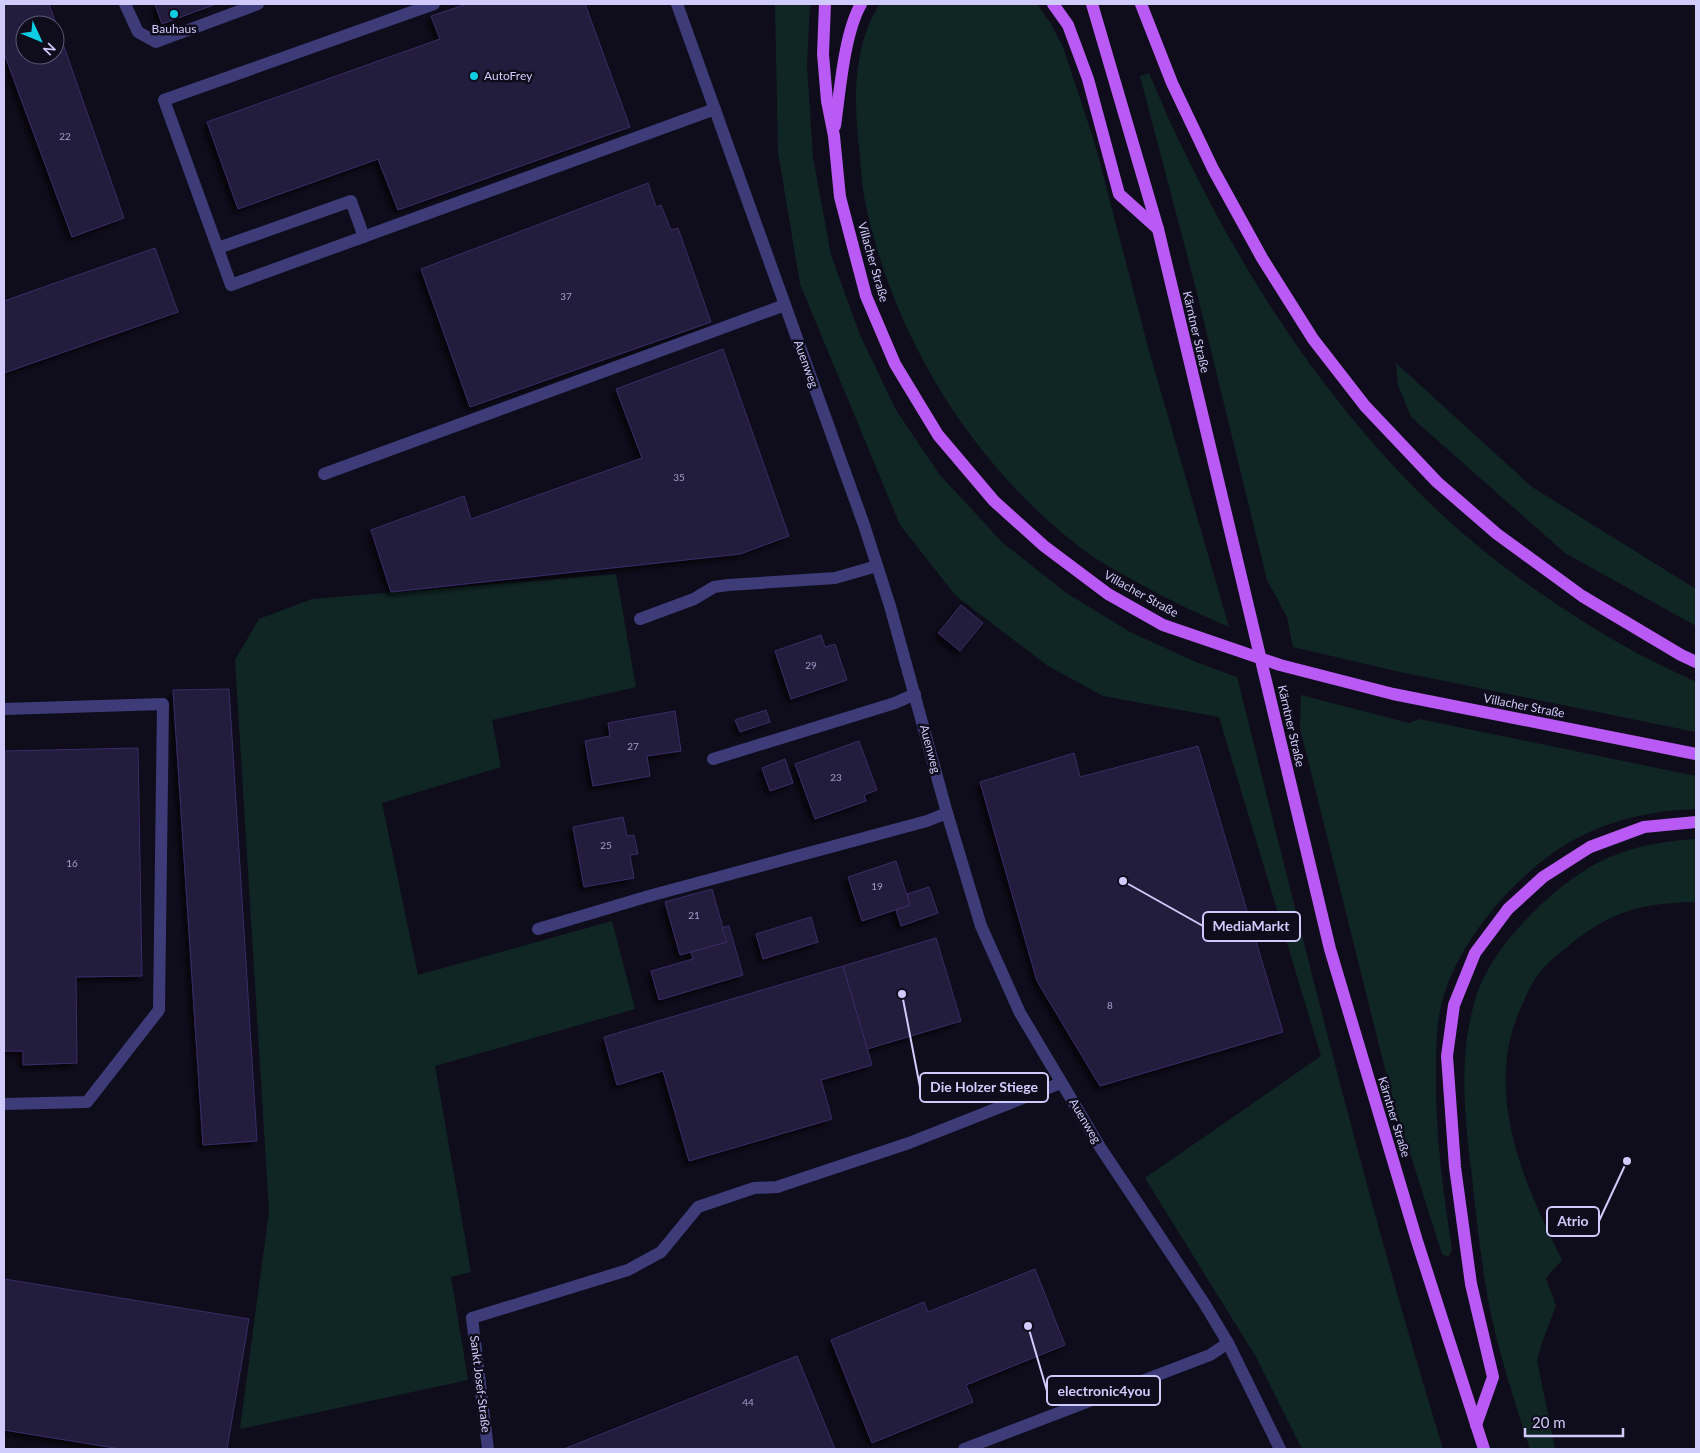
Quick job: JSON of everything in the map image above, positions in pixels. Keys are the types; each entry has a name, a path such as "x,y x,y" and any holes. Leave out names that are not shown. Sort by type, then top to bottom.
{"main road":[{"path":"825,4 823,54 827,101 834,136"},
{"path":"834,136 843,71 854,17 861,4"},
{"path":"1053,4 1068,25 1088,79 1119,194 1158,229"},
{"name":"Kärntner Straße","path":"1092,4 1158,229 1330,949 1417,1240 1484,1449"},
{"path":"1141,4 1176,91 1213,169 1262,258 1313,339 1365,406 1437,482 1496,534 1582,596 1696,662"},
{"name":"Villacher Straße","path":"834,136 840,197 866,296 895,364 938,435 994,501 1044,546 1108,594 1163,625 1280,664 1393,694 1696,754"},
{"path":"1476,1425 1493,1378 1471,1284 1455,1168 1447,1056 1454,1005 1475,953 1508,908 1544,877 1590,847 1644,827 1696,822"}],"street":[{"path":"125,4 138,32 156,42 258,4"},
{"path":"434,4 164,100 231,285 715,109"},
{"name":"Auenweg","path":"676,4 877,566 981,926 1020,1013 1100,1147 1199,1294 1228,1343 1280,1449"},
{"path":"218,248 351,200 364,237"},
{"path":"324,474 785,305"},
{"path":"640,619 694,599 714,587 835,578 877,566"},
{"path":"713,759 895,704 915,694"},
{"path":"4,709 163,704 159,1010 87,1102 4,1104"},
{"path":"538,929 649,896 928,821 947,813"},
{"name":"Sankt Josef-Straße","path":"488,1449 472,1318 628,1270 661,1252 698,1207 754,1188 777,1187 909,1143 1061,1082"},
{"path":"964,1449 1210,1355 1228,1343"}],"green space":[{"path":"775,4 810,4 807,67 813,157 831,255 860,335 896,410 939,474 1003,543 1065,592 1130,632 1196,662 1237,677 1310,968 1361,1161 1414,1353 1443,1449 1302,1449 1256,1357 1145,1178 1321,1056 1219,717 1103,696 1048,666 956,596 900,525 800,284 778,152"},
{"path":"880,4 1037,4 1051,24 1063,47 1095,144 1149,351 1229,627 1161,595 1109,567 1089,554 1048,520 1010,483 975,442 945,397 918,351 896,302 878,252 865,201 862,179 856,98 857,78 864,39"},
{"path":"1149,73 1182,147 1238,253 1296,345 1362,431 1437,510 1504,567 1553,602 1603,634 1696,682 1696,732 1400,672 1293,647 1287,617 1267,580 1195,285 1140,76"},
{"path":"1396,363 1532,487 1696,589 1696,626 1565,553 1411,417 1398,385"},
{"path":"616,574 636,687 492,720 501,767 382,803 418,975 612,921 635,1009 435,1066 471,1272 451,1277 468,1380 240,1429 269,1211 235,660 259,619 312,599"},
{"path":"1301,695 1409,723 1419,719 1696,776 1696,809 1652,813 1596,829 1559,849 1535,867 1513,887 1492,911 1473,936 1457,963 1446,989 1439,1016 1436,1044 1438,1139 1452,1250 1448,1257 1442,1254 1391,1093 1300,728"},
{"path":"1696,839 1696,902 1658,904 1627,911 1612,917 1583,935 1553,959 1536,977 1524,1000 1511,1035 1506,1068 1507,1101 1512,1134 1521,1167 1547,1230 1562,1260 1546,1278 1556,1306 1537,1360 1555,1449 1530,1449 1496,1335 1488,1301 1480,1248 1464,1090 1466,1047 1474,1004 1486,974 1502,947 1534,911 1564,885 1598,863 1615,855 1653,844"}],"building":[{"path":"4,4 49,4 53,15 15,15 15,65 65,65 65,50 124,218 72,237 4,53"},
{"name":"Bauhaus","path":"155,4 216,4 162,24"},
{"name":"AutoFrey","path":"467,4 585,4 630,127 398,210 378,159 238,209 207,122 440,39 431,16"},
{"path":"648,183 656,207 661,205 671,230 678,228 711,322 470,407 421,269"},
{"path":"155,248 178,312 4,373 4,301"},
{"path":"723,349 789,536 740,554 391,592 371,530 464,496 471,519 642,458 616,389"},
{"path":"961,605 983,623 960,651 938,633"},
{"path":"821,635 825,647 835,644 847,680 791,699 775,651"},
{"path":"229,689 257,1141 203,1145 173,690"},
{"path":"766,710 770,722 740,732 735,720"},
{"path":"675,711 681,751 647,756 650,776 593,786 585,741 610,736 608,723"},
{"path":"859,741 877,790 864,795 866,801 815,819 795,764"},
{"path":"1198,746 1283,1032 1100,1086 1037,981 980,782 1074,753 1080,777"},
{"path":"138,748 142,976 76,977 77,1063 23,1065 23,1051 4,1051 4,751"},
{"path":"785,759 793,783 770,791 762,768"},
{"path":"623,817 627,836 634,835 638,854 630,855 634,878 584,887 573,827"},
{"path":"896,861 910,905 862,921 848,877"},
{"path":"929,887 938,913 901,926 896,910 910,905 907,894"},
{"path":"712,889 727,942 680,955 665,902"},
{"path":"811,917 818,942 763,959 756,934"},
{"path":"729,926 743,975 659,1000 651,971 693,959 691,952 727,942 722,928"},
{"path":"936,938 961,1021 867,1049 843,966"},
{"path":"843,966 872,1065 821,1080 832,1119 689,1161 663,1071 617,1085 604,1037"},
{"path":"1035,1269 1065,1345 966,1385 973,1402 872,1443 831,1340 924,1302 928,1312"},
{"path":"4,1279 249,1319 227,1449 121,1449 4,1430"},
{"path":"797,1356 835,1449 564,1449"}],"place":[{"name":"Bauhaus","path":"174,14"},
{"name":"AutoFrey","path":"474,76"},
{"name":"MediaMarkt","path":"1123,881"},
{"name":"Die Holzer Stiege","path":"902,994"},
{"name":"Atrio","path":"1627,1161"},
{"name":"electronic4you","path":"1028,1326"}]}
